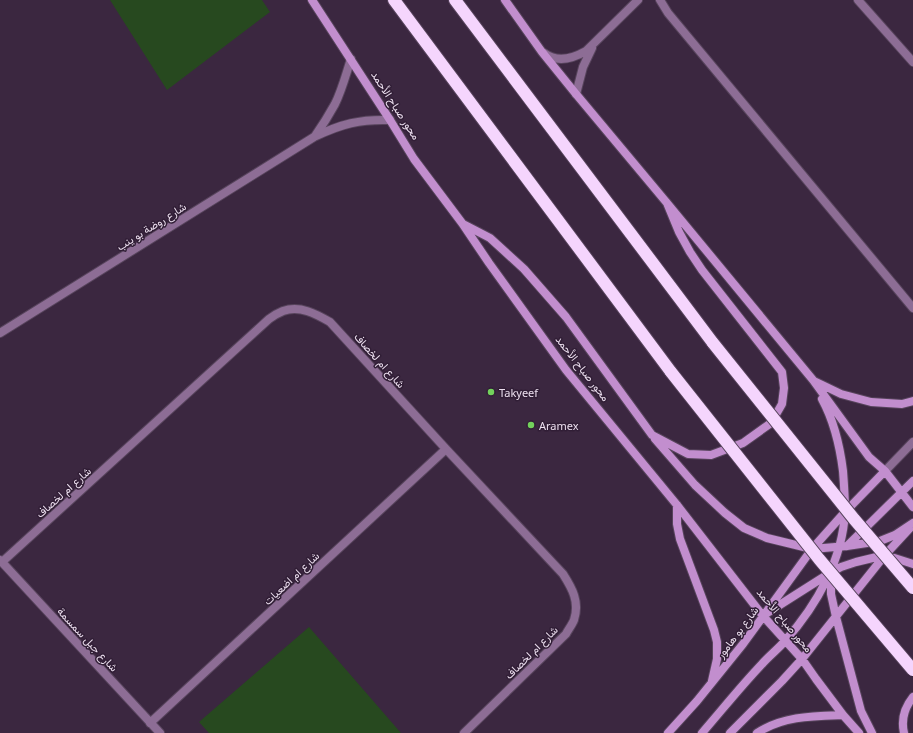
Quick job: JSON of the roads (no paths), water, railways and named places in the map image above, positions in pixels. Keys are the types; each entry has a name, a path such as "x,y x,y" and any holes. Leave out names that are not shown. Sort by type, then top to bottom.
{"highway":[{"path":"394,0 671,372 819,559 913,670"},
{"path":"455,0 713,343 854,519 913,588"}],"street":[{"name":"محور صباح الأحمد","path":"312,0 414,159 566,370 677,505 764,616 802,659 843,716 859,733"},
{"path":"505,0 542,52 813,380 869,457 885,471 913,507"},
{"path":"542,52 554,58 565,59 578,56 594,44 638,0"},
{"path":"660,0 668,13 913,308"},
{"path":"858,0 913,62"},
{"path":"576,94 583,67 594,44"},
{"name":"شارع روضة بو ينب","path":"314,137 326,121 335,104 351,59"},
{"name":"شارع روضة بو ينب","path":"0,334 314,137 331,129 362,120 390,120"},
{"path":"652,435 688,454 711,455 742,443 771,423 782,404 784,388 782,372 702,270 690,252 667,203"},
{"path":"462,224 490,238 524,269 566,317 652,435 695,485 725,513 744,528 767,538 812,549 880,541 913,524"},
{"name":"شارع ام لخصاف","path":"1,561 269,319 284,311 299,309 315,313 330,322 563,574 572,587 576,603 574,619 566,634 464,733"},
{"path":"813,380 841,394 871,402 902,404 913,401"},
{"path":"702,733 761,664 785,641 809,611 843,551 845,512 842,464 835,430 813,380"},
{"path":"885,471 913,442"},
{"name":"شارع ام اضعيات","path":"150,722 446,449"},
{"name":"شارع بو هامور","path":"668,733 697,701 743,644 812,549 885,471"},
{"path":"843,546 913,481"},
{"path":"677,505 677,524 680,539 714,630 717,642 717,659 711,684"},
{"path":"730,733 802,659 885,555 913,524"},
{"path":"764,616 832,571 856,562 885,555 913,564"},
{"name":"شارع جبل سمسمة","path":"1,561 160,733"},
{"path":"832,571 831,594 836,617 861,711 872,733"},
{"path":"904,733 903,716 909,701 913,697"},
{"path":"757,733 776,723 792,719 813,716 843,716"}],"place":[{"name":"Takyeef","path":"491,392"},
{"name":"Aramex","path":"531,425"}]}
